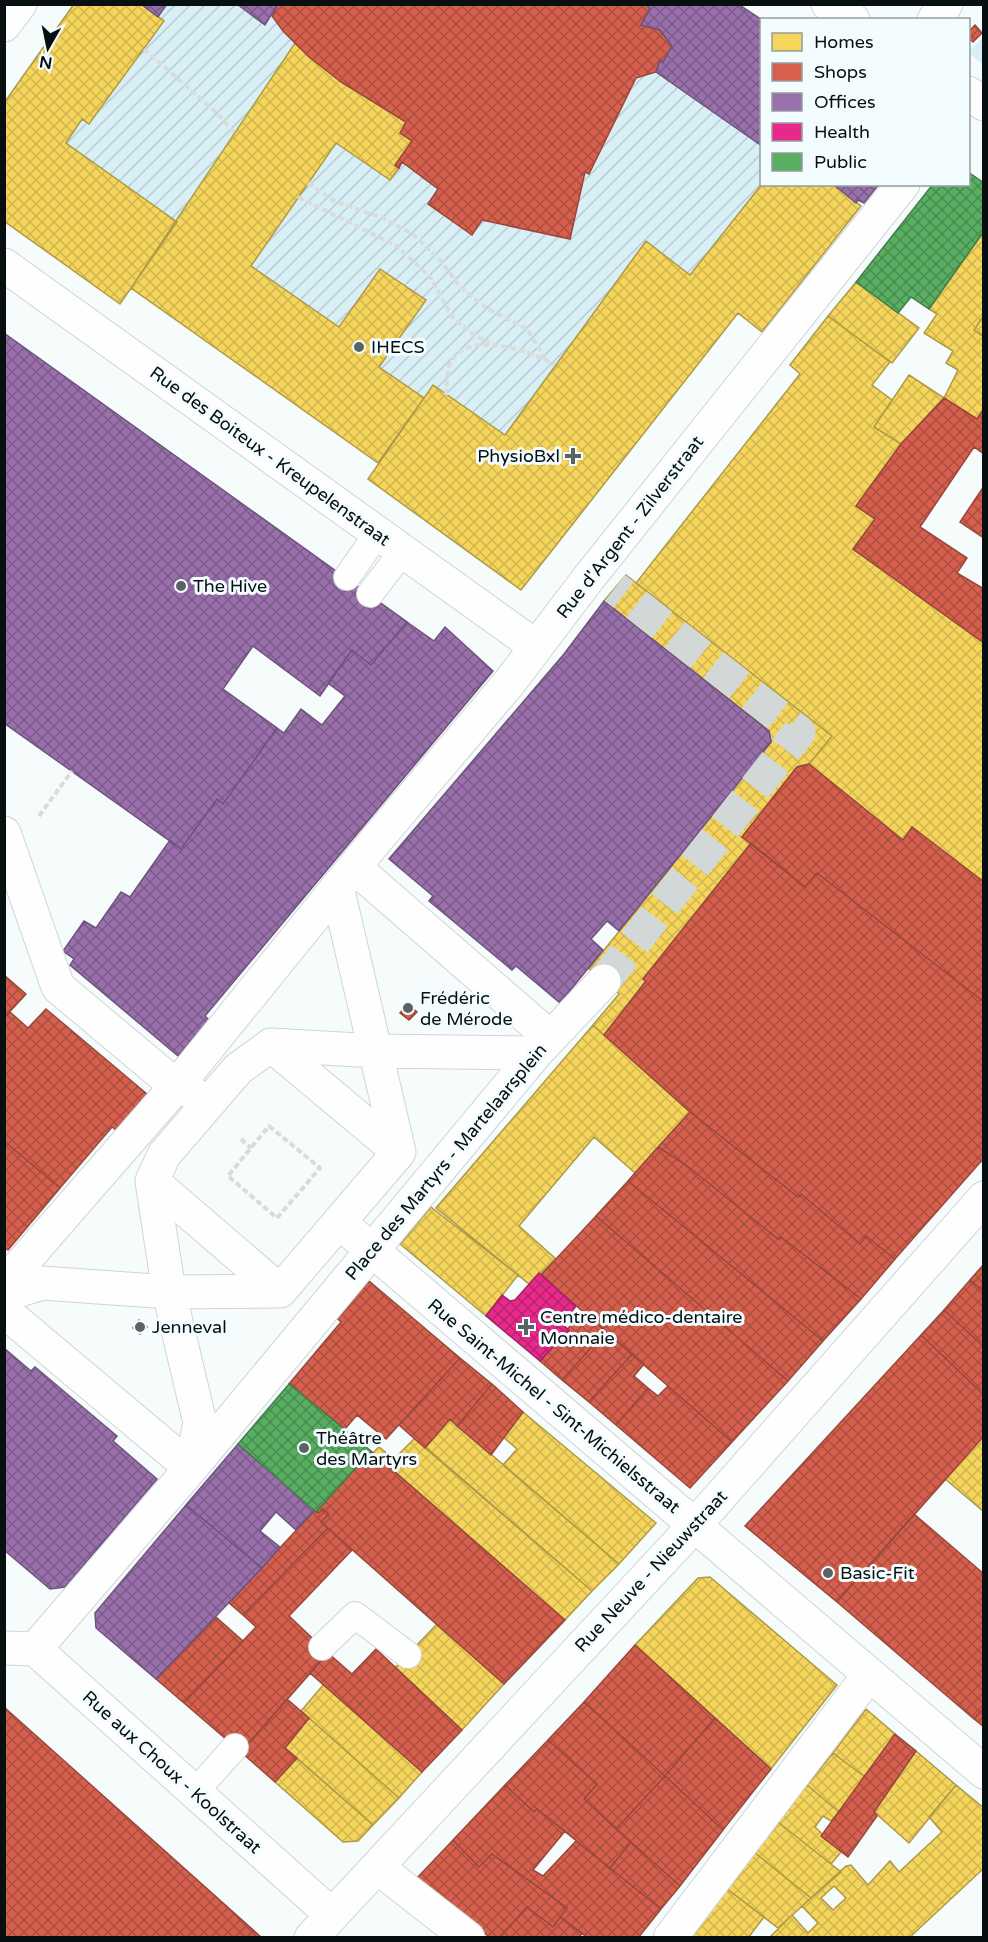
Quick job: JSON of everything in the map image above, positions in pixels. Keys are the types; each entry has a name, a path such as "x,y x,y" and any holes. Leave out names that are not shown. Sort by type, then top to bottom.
{"street":[{"path":"4,25 20,4"},
{"path":"828,4 850,18"},
{"path":"936,18 946,4"},
{"name":"Rue d'Argent - Zilverstraat","path":"346,877 509,683 901,186"},
{"name":"Rue des Boiteux - Kreupelenstraat","path":"4,265 536,646"},
{"path":"4,833 58,987 163,1075 179,1083 231,1086"},
{"path":"346,877 376,1051 399,1152"},
{"path":"4,1284 179,1083 346,877"},
{"name":"Place des Martyrs - Martelaarsplein","path":"20,1649 191,1468 543,1045 346,877"},
{"path":"4,1311 191,1468 200,1423 169,1292 174,1155 231,1086 271,1045 376,1051 543,1045 604,981"},
{"path":"271,1045 307,1087 351,1124 399,1152"},
{"path":"280,1291 314,1244 399,1152"},
{"path":"174,1155 201,1215 244,1252 280,1291"},
{"name":"Rue Saint-Michel - Sint-Michielsstraat","path":"348,1207 372,1251 657,1491 694,1526 984,1772"},
{"name":"Rue Neuve - Nieuwstraat","path":"321,1926 977,1219"},
{"path":"4,1296 42,1283 169,1292 280,1291"},
{"name":"Rue aux Choux - Koolstraat","path":"20,1649 195,1792 321,1926"},
{"path":"670,1938 870,1675"},
{"path":"377,1867 465,1936"}],"lane":[{"path":"347,577 390,542"},
{"path":"370,594 390,542"},
{"path":"322,1647 355,1615 408,1655"},
{"path":"195,1792 235,1747"}],"path":[{"path":"144,49 218,114 235,134"},
{"path":"308,183 334,201 383,218 414,235 440,260 460,288 488,309 527,329 546,360"},
{"path":"298,197 397,246 429,277 453,318 474,335 490,343 546,360 555,366"},
{"path":"446,395 451,362 464,348 490,343"},
{"path":"38,818 72,771"},
{"path":"269,1126 320,1168 277,1218 228,1176 251,1148 269,1126"},
{"path":"241,1140 251,1148"}],"green space":[{"path":"167,5 237,5 265,25 272,16 295,43 177,222 66,143 82,119 90,124 164,21 158,17"},
{"path":"983,37 983,64 970,54 970,51"},
{"path":"656,72 760,145 760,185 690,275 646,241 505,435 433,385 424,398 379,367 425,300 380,269 339,327 251,266 336,143 389,180 402,162 438,189 428,204 472,234 482,220 570,239 585,172 590,174 636,78"}],"building: Homes":[{"path":"74,4 141,4 164,21 89,124 82,119 66,143 177,222 120,304 4,221 4,103"},
{"path":"295,43 341,82 406,122 400,133 412,141 395,165 399,168 390,180 336,143 251,266 339,327 380,269 426,300 379,367 424,398 378,463 131,288"},
{"path":"760,186 836,186 861,206 762,332 738,313 521,590 368,479 433,385 505,435 646,241 690,275"},
{"path":"984,231 984,315 974,330 984,337 984,409 977,419 944,398 958,370 946,363 953,351 924,333 937,314 929,309"},
{"path":"856,282 919,328 892,363 828,316"},
{"path":"984,315 984,337 974,330"},
{"path":"828,316 890,362 872,385 892,400 874,427 901,444 856,506 875,519 853,549 984,643 984,882 912,827 903,840 809,764 832,736 636,583 800,374 790,365"},
{"path":"909,375 944,398 901,444 874,427"},
{"path":"626,575 832,736 809,764 797,767 742,837 751,843 643,979 646,981 604,1035 593,1025 619,994 589,969 771,742 769,731 604,601"},
{"path":"593,1025 690,1112 635,1173 594,1137 519,1226 556,1259 529,1284 436,1208"},
{"path":"431,1207 518,1275 486,1316 400,1244"},
{"path":"523,1412 656,1523 619,1564 503,1465 517,1449 502,1436"},
{"path":"450,1419 619,1564 592,1591 425,1448"},
{"path":"984,1436 984,1512 944,1478"},
{"path":"415,1438 592,1591 565,1620 373,1453 379,1447 394,1459"},
{"path":"710,1577 837,1685 771,1769 635,1645 698,1578"},
{"path":"437,1624 504,1684 462,1730 395,1668"},
{"path":"324,1684 422,1772 399,1798 301,1711"},
{"path":"866,1709 895,1734 865,1777 833,1753"},
{"path":"309,1718 399,1798 373,1825 285,1748"},
{"path":"916,1751 956,1785 909,1843 874,1812"},
{"path":"833,1753 865,1777 839,1812 807,1785"},
{"path":"297,1758 373,1825 358,1841 343,1842 275,1782"},
{"path":"807,1785 839,1812 831,1821 823,1816 815,1827 841,1852 831,1864 778,1822"},
{"path":"956,1785 984,1808 984,1868 909,1938 769,1938 792,1915 808,1933 818,1923 802,1906 846,1866 851,1865 868,1885 890,1861 899,1872 942,1832 929,1817","holes":["834,1886 846,1898 833,1910 821,1898"]},
{"path":"778,1822 841,1872 811,1898 754,1852"},
{"path":"754,1852 811,1898 778,1928 726,1888"},
{"path":"726,1888 764,1917 748,1938 687,1938"}],"building: Shops":[{"path":"278,4 646,4 650,9 641,25 660,30 672,46 663,62 660,61 656,72 636,78 589,174 585,172 570,239 482,220 472,235 428,204 438,189 402,162 399,168 395,165 412,141 400,133 406,122 341,82 309,57 283,31 272,16"},
{"path":"975,25 982,33 973,42 970,39 970,30"},
{"path":"944,398 977,419 984,409 984,454 974,447 920,527 967,558 957,573 984,589 984,643 853,549 875,519 856,506 901,444"},
{"path":"984,486 984,538 960,522"},
{"path":"809,764 903,840 912,827 984,882 984,1002 817,873 805,887 742,837 797,767"},
{"path":"751,843 805,887 817,873 984,1002 984,1158 895,1259 866,1236 860,1244 801,1194 798,1197 690,1112 604,1035 646,981 643,979"},
{"path":"4,975 26,994 4,1018"},
{"name":"Frédéric de Mérode","path":"408,1004 417,1012 409,1020 400,1013"},
{"path":"46,1009 147,1094 116,1130 112,1127 60,1188 4,1141 4,1018 10,1012 28,1028"},
{"path":"690,1112 798,1197 801,1194 860,1244 866,1236 895,1259 861,1299 781,1237 779,1240 686,1165 658,1147"},
{"path":"4,1141 60,1188 8,1250 4,1247"},
{"path":"658,1147 686,1165 779,1240 781,1237 861,1299 823,1341 628,1181"},
{"path":"628,1181 823,1341 788,1381 596,1216"},
{"path":"596,1216 788,1381 732,1442 541,1275"},
{"path":"984,1264 984,1292 970,1280"},
{"path":"970,1280 984,1292 984,1347 944,1310"},
{"path":"369,1281 460,1358 386,1439 357,1415 345,1429 289,1384 341,1322 337,1318"},
{"path":"944,1310 984,1347 984,1395 921,1335"},
{"path":"583,1311 606,1331 562,1380 540,1361"},
{"name":"Jenneval","path":"139,1320 147,1327 140,1334 133,1328"},
{"path":"606,1331 632,1354 589,1402 562,1380"},
{"path":"921,1335 984,1395 984,1436 837,1602 745,1526"},
{"path":"632,1354 644,1364 634,1376 648,1388 616,1425 589,1402"},
{"path":"460,1358 492,1384 457,1426 450,1419 425,1448 399,1425"},
{"path":"492,1384 523,1412 491,1455 457,1426"},
{"path":"668,1386 732,1442 690,1488 616,1425 648,1388 658,1396"},
{"path":"371,1451 565,1620 504,1684 321,1522 329,1514 323,1509 319,1513 316,1512"},
{"path":"323,1509 329,1514 321,1522 328,1528 243,1615 229,1603 315,1510 319,1513"},
{"path":"914,1514 984,1574 984,1708 974,1719 837,1602"},
{"path":"328,1528 352,1550 289,1616 328,1653 241,1752 184,1703 256,1627 243,1615"},
{"path":"216,1617 243,1641 184,1703 156,1679"},
{"path":"635,1645 715,1718 665,1776 584,1702"},
{"path":"376,1649 462,1730 422,1772 310,1673 328,1653 352,1674"},
{"path":"287,1699 309,1718 285,1748 297,1758 275,1782 241,1752"},
{"path":"584,1702 665,1776 616,1829 584,1799 597,1784 548,1740"},
{"path":"4,1707 262,1938 4,1938"},
{"path":"984,1708 984,1727 974,1719"},
{"path":"715,1718 771,1769 723,1830 665,1776"},
{"path":"895,1734 916,1751 874,1812 877,1816 848,1857 821,1836"},
{"path":"548,1740 597,1784 584,1799 631,1842 610,1868 537,1809 534,1812 505,1785"},
{"path":"665,1776 723,1830 680,1886 616,1829"},
{"path":"505,1785 534,1812 537,1809 565,1831 533,1870 543,1876 576,1841 661,1909 638,1938 588,1938 560,1917 567,1908 492,1854 479,1867 453,1840"},
{"path":"453,1840 479,1867 492,1854 567,1908 553,1927 527,1907 499,1938 491,1938 447,1906 417,1878"},
{"path":"631,1842 680,1886 661,1909 610,1868"},
{"path":"527,1907 553,1927 560,1917 582,1933 579,1938 499,1938"}],"building: Offices":[{"path":"141,4 167,4 158,17"},
{"path":"237,4 278,4 265,25"},
{"path":"646,4 738,4 760,19 760,145 656,72 660,61 663,62 672,46 660,30 641,25 650,9"},
{"path":"835,186 877,186 864,203 858,200 856,203"},
{"name":"The Hive","path":"4,333 407,622 371,665 352,650 320,696 253,646 223,689 277,728 223,804 217,799 181,849 4,723"},
{"path":"604,601 769,731 771,742 619,931 607,921 591,939 603,950 560,1003 516,966 512,970 429,901 433,896 389,859 564,654"},
{"path":"407,622 434,641 445,627 493,671 205,1016 209,1020 178,1056 70,965 74,959 63,951 84,921 96,928 121,892 130,897 170,840 181,849 217,799 223,804 277,728 284,733 301,709 322,725 345,696 328,683 352,650 371,665"},
{"path":"4,1348 31,1371 35,1367 117,1436 113,1441 157,1479 65,1587 50,1589 4,1550"},
{"path":"238,1444 315,1510 296,1530 276,1512 260,1531 280,1547 262,1568 186,1505"},
{"path":"186,1505 262,1568 156,1679 96,1628 95,1613"}],"building: Health":[{"path":"539,1273 576,1306 562,1324 569,1330 540,1361 486,1316 502,1295 510,1301 515,1300"}],"building: Public":[{"path":"970,173 984,183 984,231 929,309 911,297 898,313 856,282 931,186 970,186"},
{"name":"Théâtre des Martyrs","path":"289,1384 371,1451 316,1512 238,1444"}],"tunnel":[{"path":"604,981 799,732 615,588"}],"place":[{"name":"IHECS","path":"359,347"},
{"name":"PhysioBxl","path":"573,456"},
{"name":"The Hive","path":"181,586"},
{"name":"Frédéric de Mérode","path":"408,1008"},
{"name":"Jenneval","path":"140,1327"},
{"name":"Centre médico-dentaire Monnaie","path":"526,1327"},
{"name":"Théâtre des Martyrs","path":"304,1448"},
{"name":"Basic-Fit","path":"828,1573"}]}
